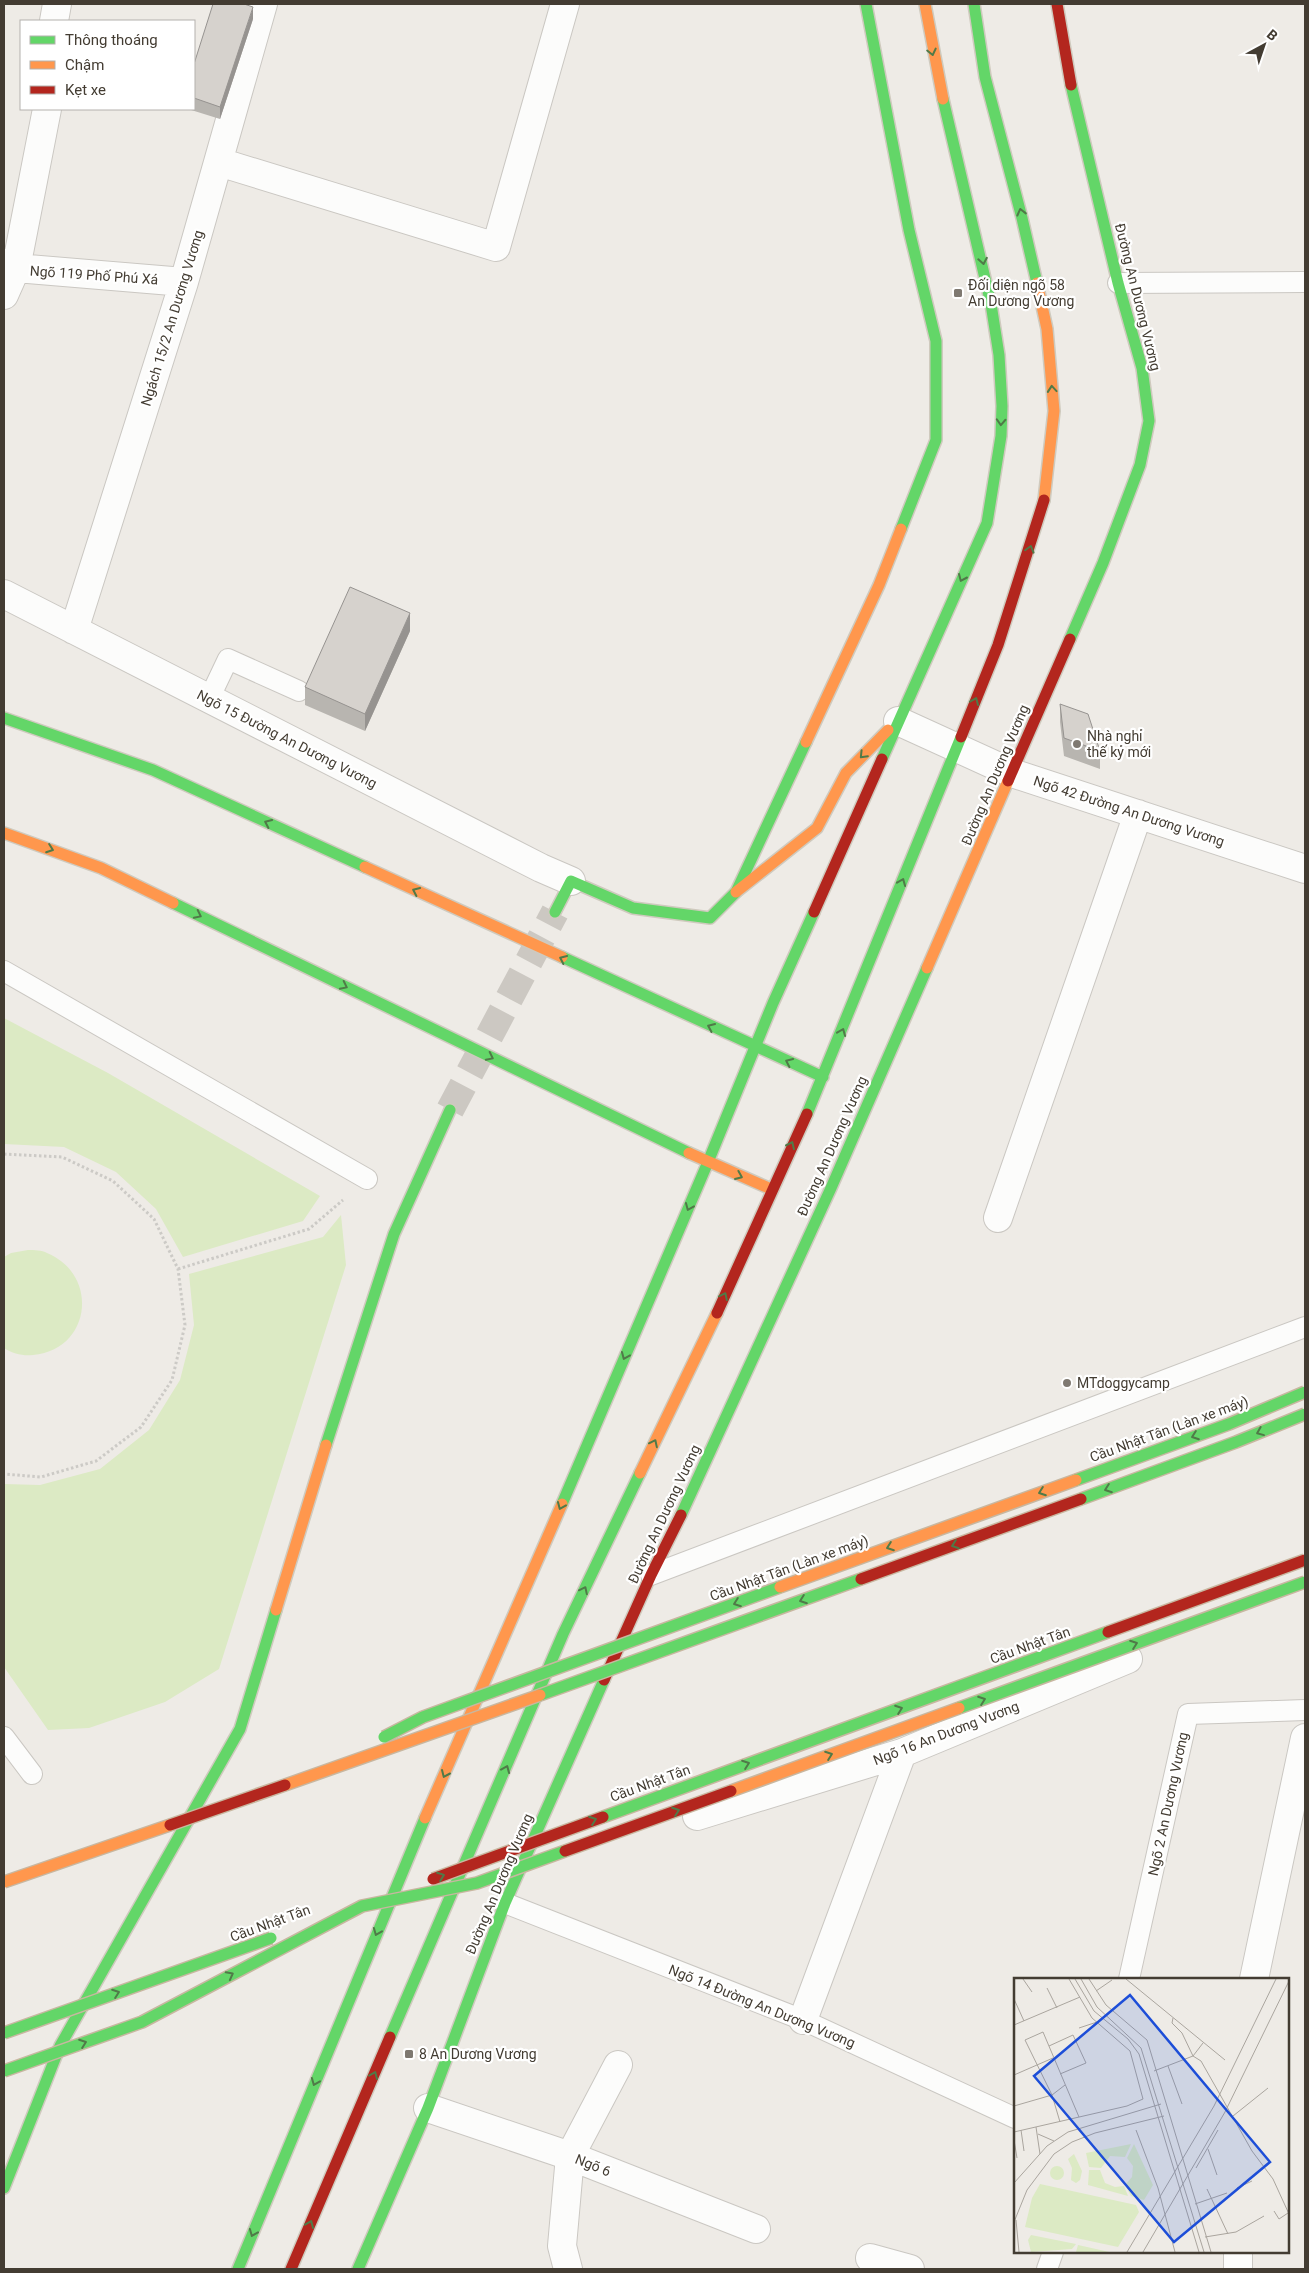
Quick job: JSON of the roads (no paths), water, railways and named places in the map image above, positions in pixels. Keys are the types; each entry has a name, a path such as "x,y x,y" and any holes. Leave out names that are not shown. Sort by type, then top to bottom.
{"main road":[{"path":"736,892 879,585 936,440 936,341 909,230 866,4"},
{"path":"238,2269 423,1822 497,1656 756,1046 987,523 1000,457 1002,407 996,334 978,236 930,47 925,4"},
{"path":"290,2269 563,1634 730,1285 771,1189 823,1077 998,645 1030,550 1046,494 1054,411 1047,329 1022,218 985,77 974,4"},
{"name":"Đường An Dương Vương","path":"358,2269 428,2108 505,1903 651,1575 689,1499 831,1188 1103,562 1140,465 1149,421 1142,368 1118,282 1067,69 1057,4"},
{"path":"4,718 153,770 823,1077"},
{"path":"555,912 571,881 633,908 710,918 736,892 817,828 846,773 898,721"},
{"path":"4,833 101,868 708,1162 771,1189"},
{"path":"4,2188 60,2046 240,1729 328,1438 394,1234 450,1110"},
{"name":"Cầu Nhật Tân (Làn xe máy)","path":"289,1784 423,1717 1229,1424 1305,1392"},
{"path":"4,1882 438,1733 1236,1442 1305,1414"},
{"name":"Cầu Nhật Tân","path":"4,2033 362,1906 471,1864 1305,1560"},
{"path":"4,2071 142,2022 362,1906 477,1883 1305,1582"}],"street":[{"path":"54,20 57,4"},
{"name":"Ngách 15/2 An Dương Vương","path":"74,630 184,282 264,4"},
{"path":"219,162 496,248 565,4"},
{"path":"4,295 46,110"},
{"name":"Ngõ 119 Phố Phú Xá","path":"10,266 184,282"},
{"name":"Ngõ 15 Đường An Dương Vương","path":"4,594 532,864 571,881"},
{"name":"Ngõ 42 Đường An Dương Vương","path":"898,721 1012,773 1305,869"},
{"path":"998,1218 1138,814"},
{"name":"Ngõ 16 An Dương Vương","path":"521,1870 902,1753 1177,1639 1305,1590"},
{"path":"1254,1978 1305,1738"},
{"path":"803,2020 902,1753"},
{"path":"568,2269 562,2246 570,2156 618,2065"},
{"name":"Ngõ 6","path":"428,2108 570,2156 756,2230"},
{"path":"1238,2253 1238,2269"},
{"path":"870,2258 910,2269"}],"lane":[{"path":"1118,282 1305,282"},
{"path":"209,699 228,659 299,691"},
{"path":"4,971 367,1179"},
{"path":"651,1575 1305,1327"},
{"name":"Ngõ 2 An Dương Vương","path":"1129,1978 1188,1714 1305,1710"},
{"path":"4,1737 32,1774"},
{"name":"Ngõ 14 Đường An Dương Vương","path":"505,1903 803,2020 1014,2118"},
{"path":"1047,2269 1053,2253"}],"tunnel":[{"path":"450,1110 555,912"}],"place":[{"name":"Đối diện ngõ 58 An Dương Vương","path":"958,293"},
{"name":"Nhà nghỉ thế kỷ mới","path":"1077,744"},
{"name":"MTdoggycamp","path":"1067,1383"},
{"name":"8 An Dương Vương","path":"409,2054"}]}
